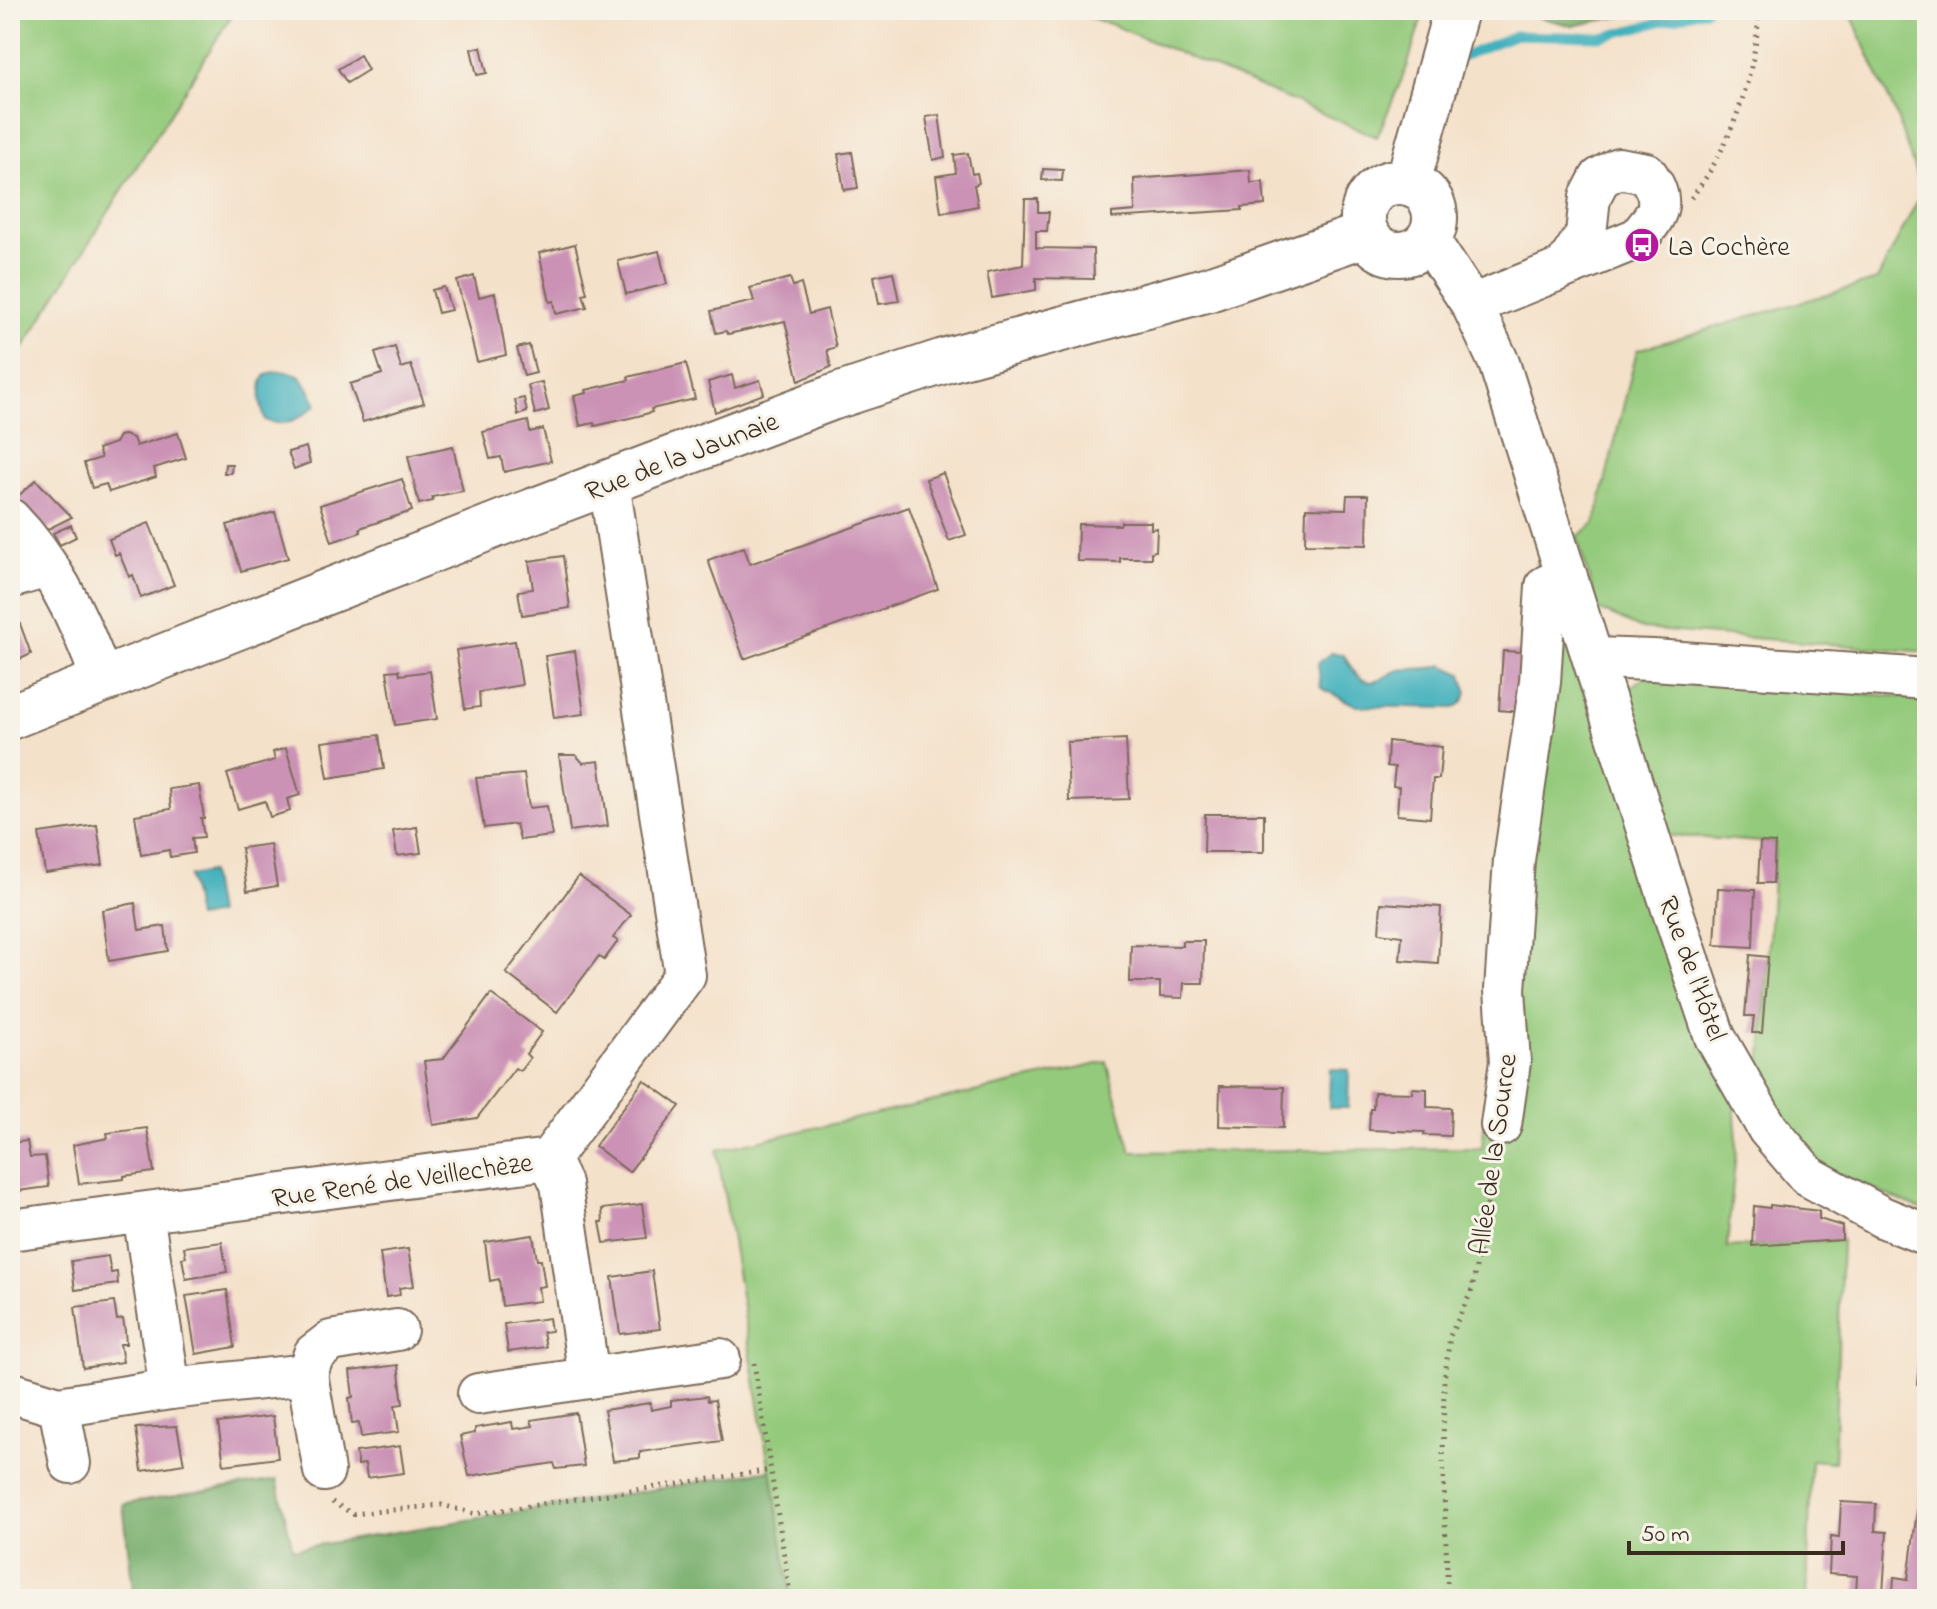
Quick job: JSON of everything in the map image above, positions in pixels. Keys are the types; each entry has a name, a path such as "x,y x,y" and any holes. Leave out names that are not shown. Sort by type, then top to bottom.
{"main road":[{"path":"1408,182 1456,10"},
{"path":"1392,182 1408,182 1424,191 1434,205 1436,223 1429,240 1415,251 1396,255 1378,248 1366,234 1362,218 1366,202 1377,189 1392,182"},
{"name":"Rue de la Jaunaie","path":"10,717 501,523 846,393 947,360 1209,289 1366,234"}],"street":[{"name":"Rue de l'Hôtel","path":"1429,240 1472,305 1499,363 1715,1037 1768,1129 1808,1176 1882,1217 1927,1235"},
{"path":"1472,305 1565,267"},
{"name":"Rue René de Veillechèze","path":"10,1230 549,1159 685,975 609,483"},
{"path":"10,519 62,589 102,681"},
{"path":"10,578 47,567"},
{"name":"Allée de la Source","path":"1501,1125 1510,1062 1505,990 1514,860 1540,682 1546,586 1567,577"},
{"path":"1594,658 1927,679"},
{"path":"549,1159 561,1184 589,1378"},
{"path":"143,1213 170,1389"},
{"path":"324,1471 307,1374 314,1354 331,1341 397,1330"},
{"path":"478,1394 720,1359"},
{"path":"10,1392 59,1407 170,1389 307,1374"},
{"path":"59,1407 70,1463"}],"path":[{"path":"1682,209 1698,189 1740,113 1758,31 1759,10"},
{"name":"Allée de la Source","path":"1448,1599 1443,1464 1444,1381 1450,1336 1472,1290 1501,1125"},
{"path":"720,1359 754,1362 791,1599"},
{"path":"324,1471 330,1501 353,1514 442,1505 475,1514 771,1470"}],"green space":[{"path":"10,10 235,10 10,369"},
{"path":"1067,10 1424,10 1407,67 1377,137 1113,25"},
{"path":"1510,10 1651,10 1573,26"},
{"path":"1849,10 1927,10 1927,652 1642,629 1598,609 1577,537 1595,523 1637,350 1877,280 1922,192 1897,117"},
{"path":"1537,561 1734,1103 1737,1140 1727,1247 1842,1240 1834,1462 1811,1460 1807,1599 791,1599 717,1150 1107,1062 1131,1152 1482,1148"},
{"path":"1646,676 1927,699 1927,1212 1825,1169 1760,1090 1775,843 1663,835 1617,697"},
{"path":"771,1470 791,1599 134,1599 123,1504 277,1480 293,1549"}],"water":[{"path":"273,372 297,375 317,404 293,420 279,423 265,420 260,401 262,382 265,376"},
{"path":"1332,652 1344,655 1356,674 1370,682 1399,670 1443,665 1462,674 1467,693 1462,703 1454,708 1357,706 1321,688 1318,663"},
{"path":"210,872 217,914 197,918 189,876"},
{"path":"1330,1069 1349,1070 1348,1108 1329,1108"}],"building":[{"path":"481,47 487,73 477,75 471,49"},
{"path":"360,55 368,70 347,83 338,69"},
{"path":"939,115 945,157 933,160 926,117"},
{"path":"852,152 858,188 844,190 838,154"},
{"path":"968,153 972,174 977,173 979,183 974,185 978,206 941,213 936,176 956,173 954,155"},
{"path":"1043,169 1063,170 1062,181 1042,180"},
{"path":"1250,170 1251,183 1263,182 1265,205 1242,207 1242,210 1112,218 1112,213 1135,211 1134,179"},
{"path":"1025,199 1038,199 1038,212 1049,212 1047,231 1036,231 1036,248 1093,249 1094,279 1036,278 1036,290 992,298 987,272 1023,265"},
{"path":"575,244 587,293 583,294 587,307 556,314 554,301 550,302 539,253"},
{"path":"659,251 667,284 626,294 618,261"},
{"path":"893,272 899,301 879,304 874,276"},
{"path":"474,276 479,297 495,293 506,355 477,362 457,281"},
{"path":"790,278 793,286 801,284 809,314 827,309 836,347 827,350 831,367 799,381 785,321 728,334 726,331 716,333 711,311 754,301 750,288"},
{"path":"444,287 451,310 438,313 432,290"},
{"path":"529,345 536,373 524,376 517,348"},
{"path":"395,347 401,368 411,365 424,403 363,422 350,384 382,374 375,353"},
{"path":"686,363 695,399 651,409 652,412 638,416 595,426 594,423 580,426 574,396 587,393 586,390 629,380 628,377"},
{"path":"732,375 735,388 760,380 764,394 715,412 708,382"},
{"path":"542,382 549,410 535,414 528,385"},
{"path":"524,398 527,412 518,415 515,400"},
{"path":"528,421 530,432 543,429 551,461 504,472 501,457 490,459 483,432"},
{"path":"178,433 186,458 154,468 156,477 109,492 106,484 92,488 84,463 101,458 98,449 115,443 119,436 124,435 133,438 136,446"},
{"path":"453,446 463,491 432,497 433,501 419,504 408,456"},
{"path":"306,447 310,463 294,469 288,452"},
{"path":"225,464 232,464 231,473 224,473"},
{"path":"943,473 966,535 949,541 926,479"},
{"path":"402,479 412,511 360,528 361,532 332,542 320,505"},
{"path":"36,480 72,517 46,530 16,498"},
{"path":"1347,495 1368,495 1367,545 1305,544 1306,508 1346,509"},
{"path":"909,507 938,589 744,659 708,560 744,547 750,564"},
{"path":"275,512 288,558 241,571 227,525"},
{"path":"1121,522 1151,522 1151,529 1157,528 1156,551 1151,552 1151,558 1120,558 1120,562 1077,561 1078,524 1120,525"},
{"path":"149,523 174,585 141,598 133,575 129,577 109,539"},
{"path":"71,525 76,537 60,545 53,533"},
{"path":"563,556 570,608 522,615 518,591 533,589 529,561"},
{"path":"16,613 31,654 12,663 13,669 10,671 10,616"},
{"path":"515,641 522,685 479,692 480,707 465,709 456,650"},
{"path":"575,651 584,714 554,718 545,656"},
{"path":"1503,651 1524,652 1521,712 1499,710"},
{"path":"399,670 400,675 430,671 437,719 395,725 387,671"},
{"path":"379,735 384,769 328,778 322,742"},
{"path":"1126,739 1129,799 1069,801 1067,742"},
{"path":"1388,741 1442,747 1439,779 1433,779 1430,818 1397,815 1399,787 1393,786 1395,767 1387,766"},
{"path":"286,748 300,795 287,799 290,811 270,817 265,801 238,809 227,774 275,760 273,752"},
{"path":"559,755 576,755 583,763 599,761 608,826 570,831"},
{"path":"524,774 529,808 547,806 552,836 520,840 516,824 484,828 476,778"},
{"path":"199,785 204,837 192,838 194,853 170,857 169,850 141,855 135,815 171,809 169,789"},
{"path":"1205,814 1264,814 1264,852 1204,852"},
{"path":"97,825 103,865 45,873 39,833"},
{"path":"417,827 421,853 397,856 393,831"},
{"path":"1760,842 1775,843 1773,883 1758,883"},
{"path":"270,844 277,886 247,891 241,848"},
{"path":"579,876 631,915 613,938 618,941 604,960 599,956 557,1012 506,973"},
{"path":"1718,888 1755,890 1753,947 1715,945"},
{"path":"135,903 139,930 165,926 168,951 109,961 102,910"},
{"path":"1381,903 1441,907 1438,963 1400,960 1402,936 1379,933"},
{"path":"1182,941 1204,941 1203,983 1184,983 1183,998 1160,997 1160,982 1130,982 1131,945 1182,946"},
{"path":"1750,955 1768,957 1762,1033 1752,1033 1754,1016 1745,1016"},
{"path":"491,994 542,1032 526,1054 530,1058 520,1071 515,1068 477,1118 433,1125 424,1061 443,1059"},
{"path":"644,1080 680,1106 629,1172 595,1146"},
{"path":"1220,1086 1284,1087 1283,1128 1219,1126"},
{"path":"1412,1088 1427,1089 1427,1107 1451,1108 1450,1136 1369,1130 1374,1092 1412,1093"},
{"path":"147,1128 154,1172 79,1184 73,1145 108,1138 107,1133"},
{"path":"27,1141 30,1157 45,1156 49,1187 10,1192 10,1143"},
{"path":"642,1204 647,1238 604,1243 600,1222 603,1222 602,1209"},
{"path":"1770,1205 1819,1211 1819,1219 1842,1226 1842,1240 1752,1246 1754,1206 1770,1208"},
{"path":"533,1235 545,1286 538,1287 540,1301 502,1306 499,1279 490,1281 485,1242"},
{"path":"222,1242 227,1272 186,1279 182,1258 186,1257 184,1247"},
{"path":"408,1249 414,1286 399,1288 400,1295 386,1297 380,1253"},
{"path":"108,1256 111,1273 117,1272 118,1284 75,1290 71,1261"},
{"path":"652,1271 660,1329 620,1334 612,1277"},
{"path":"227,1290 235,1347 196,1354 186,1296"},
{"path":"114,1302 117,1320 123,1319 125,1331 126,1344 120,1344 123,1362 83,1368 75,1307"},
{"path":"549,1318 551,1331 543,1332 546,1347 508,1352 504,1324"},
{"path":"1920,1352 1927,1353 1927,1386 1917,1384"},
{"path":"398,1365 403,1404 395,1405 399,1432 361,1437 359,1423 352,1424 350,1371"},
{"path":"707,1396 708,1401 715,1400 722,1441 640,1452 640,1458 613,1461 604,1410 650,1403 651,1410 671,1406 671,1400"},
{"path":"576,1413 584,1466 556,1469 554,1463 469,1476 460,1436 475,1433 475,1428 512,1422 513,1429 521,1428 533,1426 531,1420"},
{"path":"273,1416 278,1458 224,1465 218,1423"},
{"path":"177,1426 184,1464 142,1471 136,1428"},
{"path":"400,1446 404,1473 367,1478 365,1464 358,1465 356,1452"},
{"path":"1923,1466 1927,1466 1927,1599 1909,1599 1909,1595 1893,1593 1894,1577 1908,1579"},
{"path":"1841,1502 1876,1504 1875,1531 1887,1532 1883,1593 1856,1592 1857,1576 1829,1574 1831,1536 1839,1537"}],"waterway":[{"path":"1464,56 1515,35 1602,37 1706,10"}],"place":[{"name":"La Cochère","path":"1642,245"}]}
